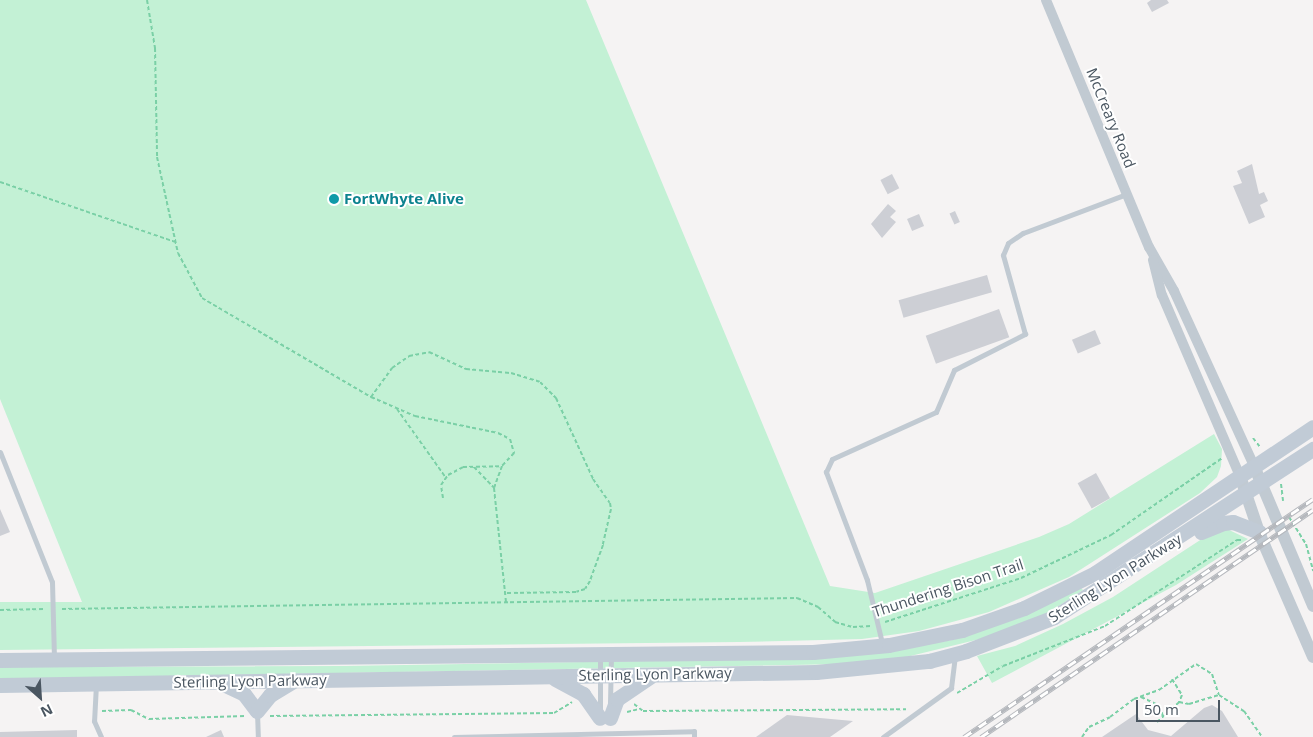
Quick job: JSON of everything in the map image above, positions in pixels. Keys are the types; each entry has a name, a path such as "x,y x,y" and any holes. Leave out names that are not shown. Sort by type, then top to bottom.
{"main road":[{"name":"Sterling Lyon Parkway","path":"0,660 813,652 882,646 962,630 1024,608 1095,573 1313,427"},
{"name":"Sterling Lyon Parkway","path":"0,685 825,671 892,666 955,654 1054,617 1148,559 1313,449"},
{"path":"1148,559 1223,523 1234,522 1261,536"},
{"path":"546,676 583,694 605,718 617,699 624,692 655,674"},
{"path":"217,682 244,694 257,714 270,696 293,681"}],"street":[{"name":"McCreary Road","path":"1046,0 1149,247 1174,291 1254,466"},
{"name":"McCreary Road","path":"1149,247 1162,295 1240,476"},
{"path":"1254,466 1313,606"},
{"path":"1240,476 1261,536 1313,657"}],"lane":[{"path":"882,646 867,580 826,472 832,459 936,412 954,370 1025,334 1003,256 1008,243 1023,233 1127,194"},
{"path":"0,452 47,565 52,582 54,660"},
{"path":"603,736 605,718 605,654"},
{"path":"603,736 605,718 605,654"},
{"path":"883,737 927,708 954,683 955,654"},
{"path":"96,684 94,721 101,737"},
{"path":"257,714 258,737"},
{"path":"454,737 663,735 694,731 694,737"}],"path":[{"path":"147,0 155,48 157,157 176,242 202,298 371,397 415,416 498,433 510,439 514,453 502,466 494,488 507,593 506,602"},
{"path":"0,182 176,242"},
{"path":"371,397 392,368 410,356 429,352 466,369 511,373 540,382 556,398 593,479 610,502 612,509 603,545 590,581 585,589 576,592 507,593"},
{"path":"396,408 446,478"},
{"name":"Thundering Bison Trail","path":"0,610 797,598 818,607 835,622 853,627 877,624 1021,578 1111,534 1223,458"},
{"path":"474,466 494,488"},
{"path":"443,498 440,491 446,478 463,467 502,466"},
{"path":"1283,487 1282,498 1285,507"},
{"path":"1289,516 1306,544 1313,571"},
{"path":"1281,530 1293,523"},
{"path":"955,694 1003,666 1106,626 1237,540 1261,536"},
{"path":"1082,737 1089,727 1110,718 1140,697 1159,690 1188,668 1200,665 1212,674 1218,695 1244,711 1262,737"},
{"path":"1157,722 1179,702 1182,695 1172,679"},
{"path":"624,692 643,712 927,708"},
{"path":"95,711 131,710 149,719 257,714 554,712 565,708 583,694"},
{"path":"1179,702 1189,704 1218,695"},
{"path":"1140,697 1155,702 1163,717"}],"green space":[{"name":"FortWhyte Alive","path":"0,0 586,0 830,586 875,593 1039,537 1069,524 1214,434 1222,449 1221,466 1217,477 1200,493 1069,577 989,612 919,631 862,639 739,642 0,650 0,602 82,602 0,399"},
{"path":"1227,529 1248,539 1176,585 992,683 977,656 1015,646 1063,624 1113,597 1214,531"},
{"path":"1081,588 1083,590 1048,613 984,638 894,660 845,664 0,679 0,667 345,666 827,658 876,653 952,640 1019,618"}],"building":[{"path":"1151,0 1167,0 1169,3 1152,12 1147,3"},
{"path":"1252,164 1259,194 1264,192 1268,201 1260,205 1265,217 1249,224 1233,186 1242,183 1237,171"},
{"path":"892,174 899,188 888,194 880,180"},
{"path":"888,204 896,211 890,217 896,222 882,238 871,224"},
{"path":"955,211 960,222 954,224 950,213"},
{"path":"919,214 924,226 912,231 907,219"},
{"path":"987,275 992,292 904,318 899,300"},
{"path":"999,309 1009,337 936,364 926,336"},
{"path":"1095,330 1101,344 1078,354 1072,340"},
{"path":"1096,473 1110,498 1092,509 1078,483"},
{"path":"0,509 10,532 0,536"},
{"path":"1212,705 1222,711 1238,737 1102,737 1136,714 1148,730 1171,736 1204,708"},
{"path":"787,715 853,721 830,737 756,737"},
{"path":"77,730 77,737 0,737 0,732"},
{"path":"221,730 224,737 206,737"}],"railway":[{"path":"964,737 1313,499"},
{"path":"981,737 1313,510"}],"place":[{"name":"FortWhyte Alive","path":"334,199"}]}
